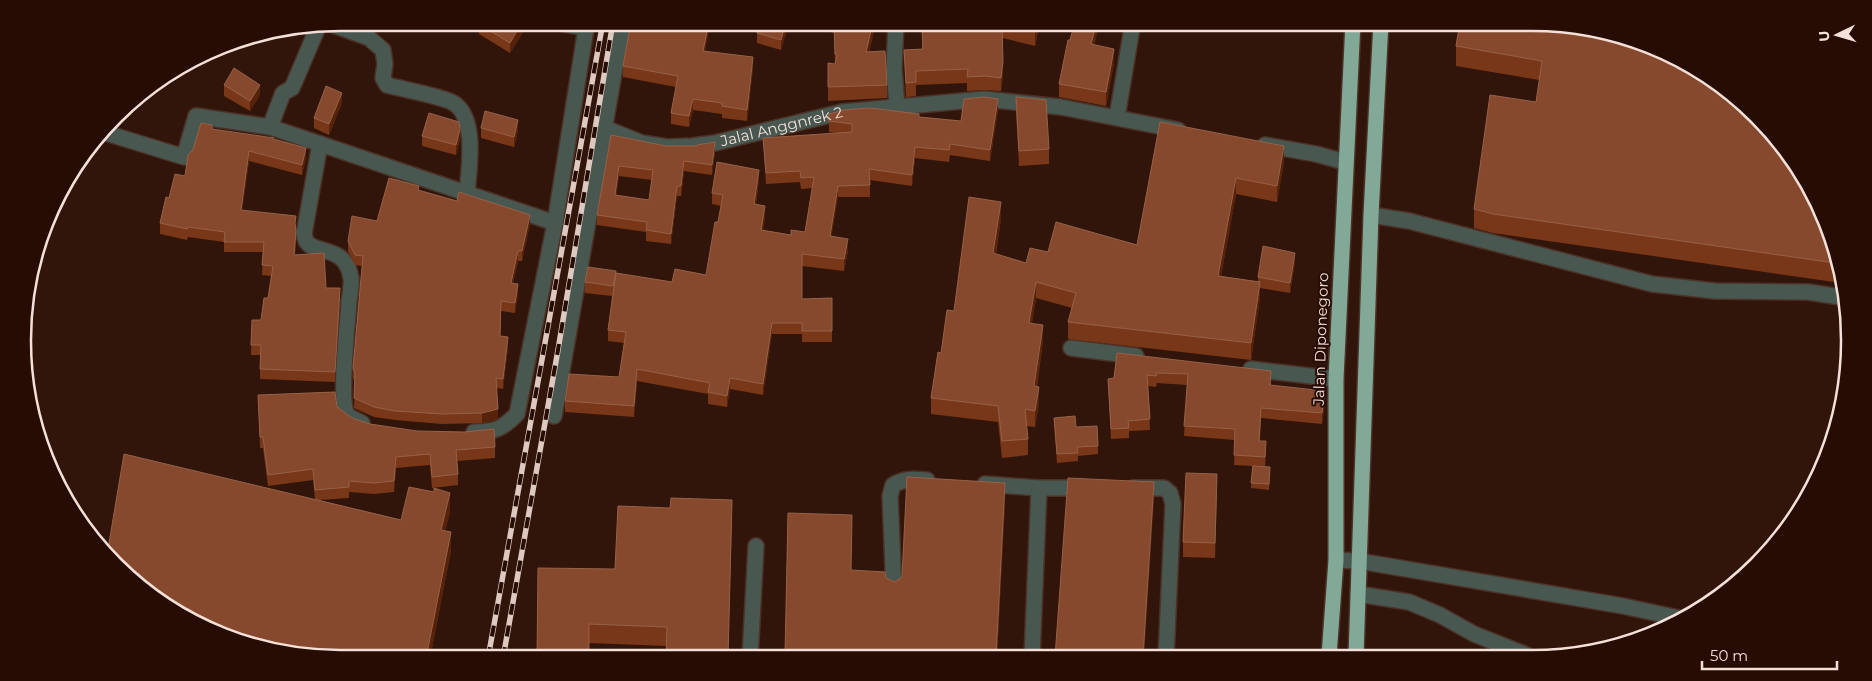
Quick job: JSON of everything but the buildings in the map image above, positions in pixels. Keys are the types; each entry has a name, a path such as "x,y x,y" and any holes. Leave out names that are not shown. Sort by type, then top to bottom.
{"highway":[{"name":"Jalan Diponegoro","path":"1329,650 1336,560 1336,379 1352,31"},
{"path":"1356,650 1371,215 1381,31"}],"street":[{"path":"350,31 369,38 383,50 385,64 382,78 387,85 454,103 464,114 468,129 470,159 467,193"},
{"path":"457,433 495,431 504,427 517,414 555,223 585,31"},
{"path":"554,416 621,31"},
{"path":"896,31 894,68 897,107"},
{"path":"1117,117 1131,31"},
{"path":"270,127 282,93 292,88 316,32"},
{"name":"Jalal Anggnrek 2","path":"605,128 642,143 667,147 692,146 842,112 984,99 1061,106 1188,132"},
{"path":"110,134 184,156 196,116 270,127 555,223"},
{"path":"1247,142 1316,154 1345,162"},
{"path":"320,144 304,234 306,241 310,245 341,257 351,277 344,378 345,413 352,419 379,428"},
{"path":"1371,215 1409,221 1652,284 1714,290 1808,292 1837,297"},
{"path":"1071,348 1150,357"},
{"path":"1238,368 1336,379"},
{"path":"894,592 890,496 893,485 911,478 940,480"},
{"path":"970,483 1038,488 1164,488 1170,493 1173,504 1166,650"},
{"path":"1032,650 1038,488"},
{"path":"750,650 756,546"},
{"path":"1336,560 1359,561 1622,606 1671,616"},
{"path":"1358,594 1409,602 1440,615 1474,634 1514,650"}],"railway":[{"path":"489,650 601,31"},
{"path":"504,650 558,350 611,31"}]}
